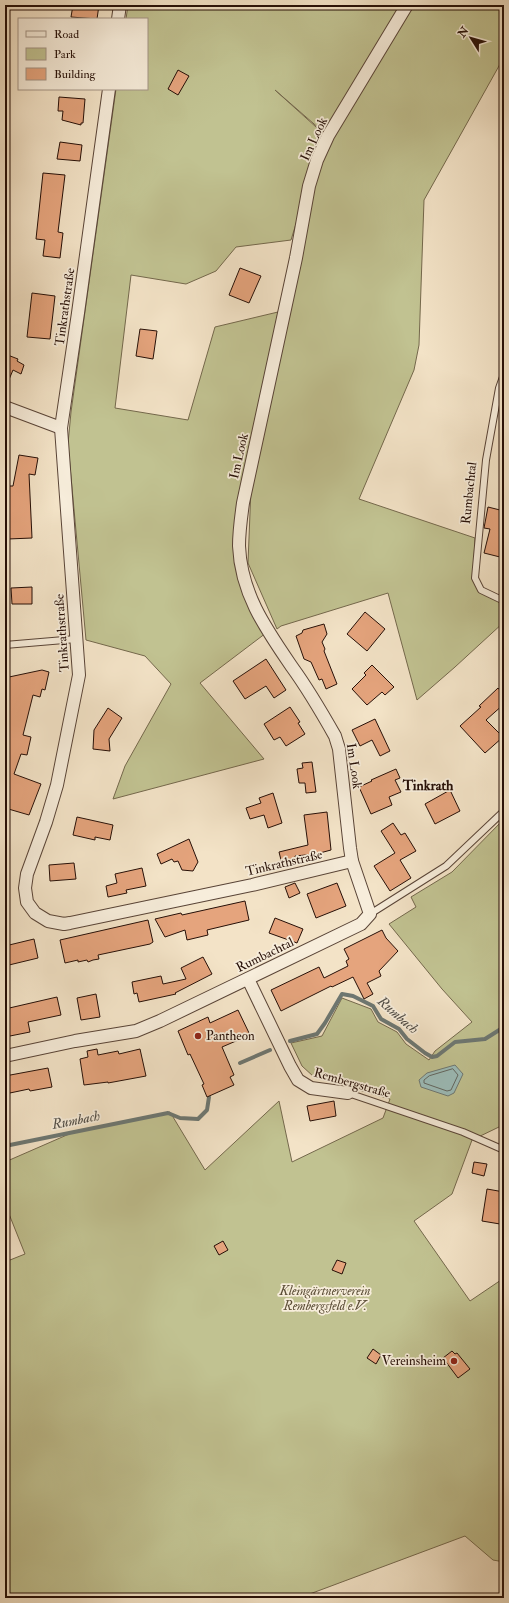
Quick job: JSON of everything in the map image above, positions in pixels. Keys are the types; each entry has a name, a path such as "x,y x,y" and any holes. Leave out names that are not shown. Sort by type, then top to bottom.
{"street":[{"path":"118,18 120,5"},
{"name":"Im Look","path":"370,914 352,861 339,749 335,736 292,667 274,642 252,601 242,567 239,547 243,503 296,258 309,186 317,160 328,136 407,5"},
{"name":"Tinkrathstraße","path":"109,90 61,428 79,674 57,785 26,880 25,888 27,902 35,913 48,921 64,924 252,885 352,861"},
{"path":"5,407 61,428"},
{"name":"Rumbachtal","path":"5,1056 75,1041 136,1031 248,980 361,924 370,914"},
{"name":"Rembergstraße","path":"248,980 298,1080 311,1088 348,1093"}],"lane":[{"name":"Rumbachtal","path":"504,374 499,388 486,460 475,578 481,590 504,601"},
{"path":"5,646 9,644 76,639"},
{"name":"Rumbachtal","path":"370,914 446,866 504,812"},
{"name":"Rembergstraße","path":"348,1093 463,1132 504,1150"}],"green space":[{"path":"128,5 504,5 504,57 424,200 419,345 414,370 359,499 475,538 473,581 479,591 504,602 504,622 417,700 388,593 281,626 277,629 248,563 251,488 312,182 329,137 275,90 326,136 308,185 291,240 236,247 216,271 186,284 131,275 115,408 188,420 215,327 278,312 235,548 266,633 200,683 264,759 113,799 125,766 171,684 145,656 86,640 68,444 71,412 116,90 148,90 148,18 126,18"},
{"name":"Kleingärtnerverein Rembergsfeld e.V.","path":"504,819 504,1127 501,1126 472,1140 452,1194 414,1221 470,1301 504,1278 504,1562 493,1560 465,1536 299,1598 5,1598 5,1262 25,1254 5,1204 5,1162 76,1131 170,1112 205,1170 279,1101 292,1162 383,1118 390,1099 314,1077 302,1066 291,1043 322,1036 342,998 371,1009 378,1022 397,1032 406,1044 429,1060 435,1051 472,1022 442,989 389,924 416,907 411,897 452,872"}],"water":[{"path":"455,1065 463,1074 454,1093 448,1096 421,1087 419,1080 427,1073"}],"building":[{"path":"73,5 99,5 97,18 71,17"},
{"path":"178,70 189,76 178,95 168,89"},
{"path":"59,97 85,99 83,123 81,123 81,125 62,120 63,111 58,111"},
{"path":"60,142 82,145 80,161 57,159"},
{"path":"43,173 65,175 58,232 63,233 60,258 43,256 45,240 36,239"},
{"path":"240,268 261,276 249,303 229,295"},
{"path":"32,293 55,296 50,339 27,337"},
{"path":"140,329 157,331 153,359 136,356"},
{"path":"5,354 18,359 17,361 24,365 21,374 13,370 5,389"},
{"path":"19,455 38,458 35,475 29,474 32,538 8,539 7,535 5,535 5,486 13,486"},
{"path":"488,507 504,511 504,558 484,553 490,529 484,528"},
{"path":"32,587 32,604 12,604 11,588"},
{"path":"365,612 385,629 367,651 347,634"},
{"path":"324,624 327,634 322,642 337,684 326,689 322,679 319,680 311,662 304,659 296,636 302,633 303,630"},
{"path":"266,659 286,690 274,698 266,686 245,699 233,681"},
{"path":"372,665 394,687 385,695 382,692 367,705 352,689 366,675 364,673"},
{"path":"42,670 49,672 45,690 42,689 40,697 33,695 23,735 31,737 27,755 21,754 14,774 41,784 29,815 5,808 5,698 9,677"},
{"path":"498,688 504,695 504,704 486,720 503,737 485,753 460,726 481,707 479,706"},
{"path":"290,707 300,722 298,723 305,734 286,746 280,737 274,740 264,724"},
{"path":"108,708 122,718 109,739 110,751 93,749 94,730"},
{"path":"375,719 390,751 380,756 372,740 360,746 352,730"},
{"path":"312,762 316,792 306,793 305,783 299,783 297,769 303,768 302,763"},
{"path":"396,769 400,778 395,780 401,792 389,797 392,805 371,814 359,787"},
{"path":"450,790 460,811 435,824 425,804"},
{"path":"273,793 282,823 268,828 264,815 250,819 246,808 261,803 259,798"},
{"path":"327,812 331,850 316,854 295,856 296,861 282,864 279,852 308,845 304,815"},
{"path":"77,817 113,825 110,840 95,837 95,840 73,835"},
{"path":"393,823 401,835 405,833 416,851 400,860 411,878 390,891 374,866 395,853 381,831"},
{"path":"189,839 198,862 193,871 182,870 178,861 174,862 172,859 161,864 157,854"},
{"path":"74,863 76,879 50,881 49,865"},
{"path":"142,868 146,886 126,890 127,893 108,897 106,886 117,883 115,874"},
{"path":"295,883 300,893 289,898 285,887"},
{"path":"337,883 346,906 316,918 307,894"},
{"path":"245,901 249,920 207,930 208,935 187,940 185,930 165,937 155,919 181,913 182,915"},
{"path":"275,918 303,929 297,943 269,933"},
{"path":"148,920 153,942 150,944 98,955 99,959 88,962 87,960 78,962 78,960 65,963 60,940"},
{"path":"382,930 386,938 398,951 379,971 381,976 367,983 373,994 364,999 353,977 332,987 331,986 281,1011 271,990 319,967 324,978 348,966 346,961 349,959 344,949"},
{"path":"34,939 38,958 9,965 5,946"},
{"path":"203,957 212,974 175,993 176,994 139,1002 137,993 134,994 132,982 161,976 163,984 186,979 181,968"},
{"path":"96,994 100,1017 81,1020 77,998"},
{"path":"57,997 61,1015 28,1022 30,1032 5,1037 5,1009"},
{"path":"238,1010 250,1035 222,1047 234,1075 230,1077 234,1085 207,1097 202,1085 204,1084 190,1054 188,1055 178,1031 208,1017 210,1023"},
{"path":"97,1049 98,1055 118,1051 119,1054 140,1049 146,1076 108,1083 84,1085 80,1059 88,1057 87,1051"},
{"path":"48,1068 52,1087 30,1091 29,1089 5,1094 5,1076"},
{"path":"334,1101 336,1116 310,1121 307,1106"},
{"path":"474,1162 487,1164 484,1176 472,1173"},
{"path":"487,1189 504,1192 500,1224 482,1221"},
{"path":"223,1241 228,1250 219,1255 214,1246"},
{"path":"337,1260 346,1263 342,1274 332,1270"},
{"path":"373,1349 381,1355 376,1364 367,1358"},
{"name":"Vereinsheim","path":"452,1351 455,1354 457,1353 470,1369 458,1378 443,1358"}],"waterway":[{"name":"Rumbach","path":"290,1041 317,1034 342,994 353,996 373,1006 381,1019 399,1029 407,1039 432,1057 437,1056 455,1042 485,1039 504,1027"},
{"name":"Rumbach","path":"240,1063 270,1050"},
{"name":"Rumbach","path":"5,1146 168,1113 180,1118 198,1119 207,1110 209,1097"}],"place":[{"name":"Pantheon","path":"198,1036"},
{"name":"Vereinsheim","path":"454,1361"}],"district":[{"name":"Tinkrath","path":"428,785"}]}
